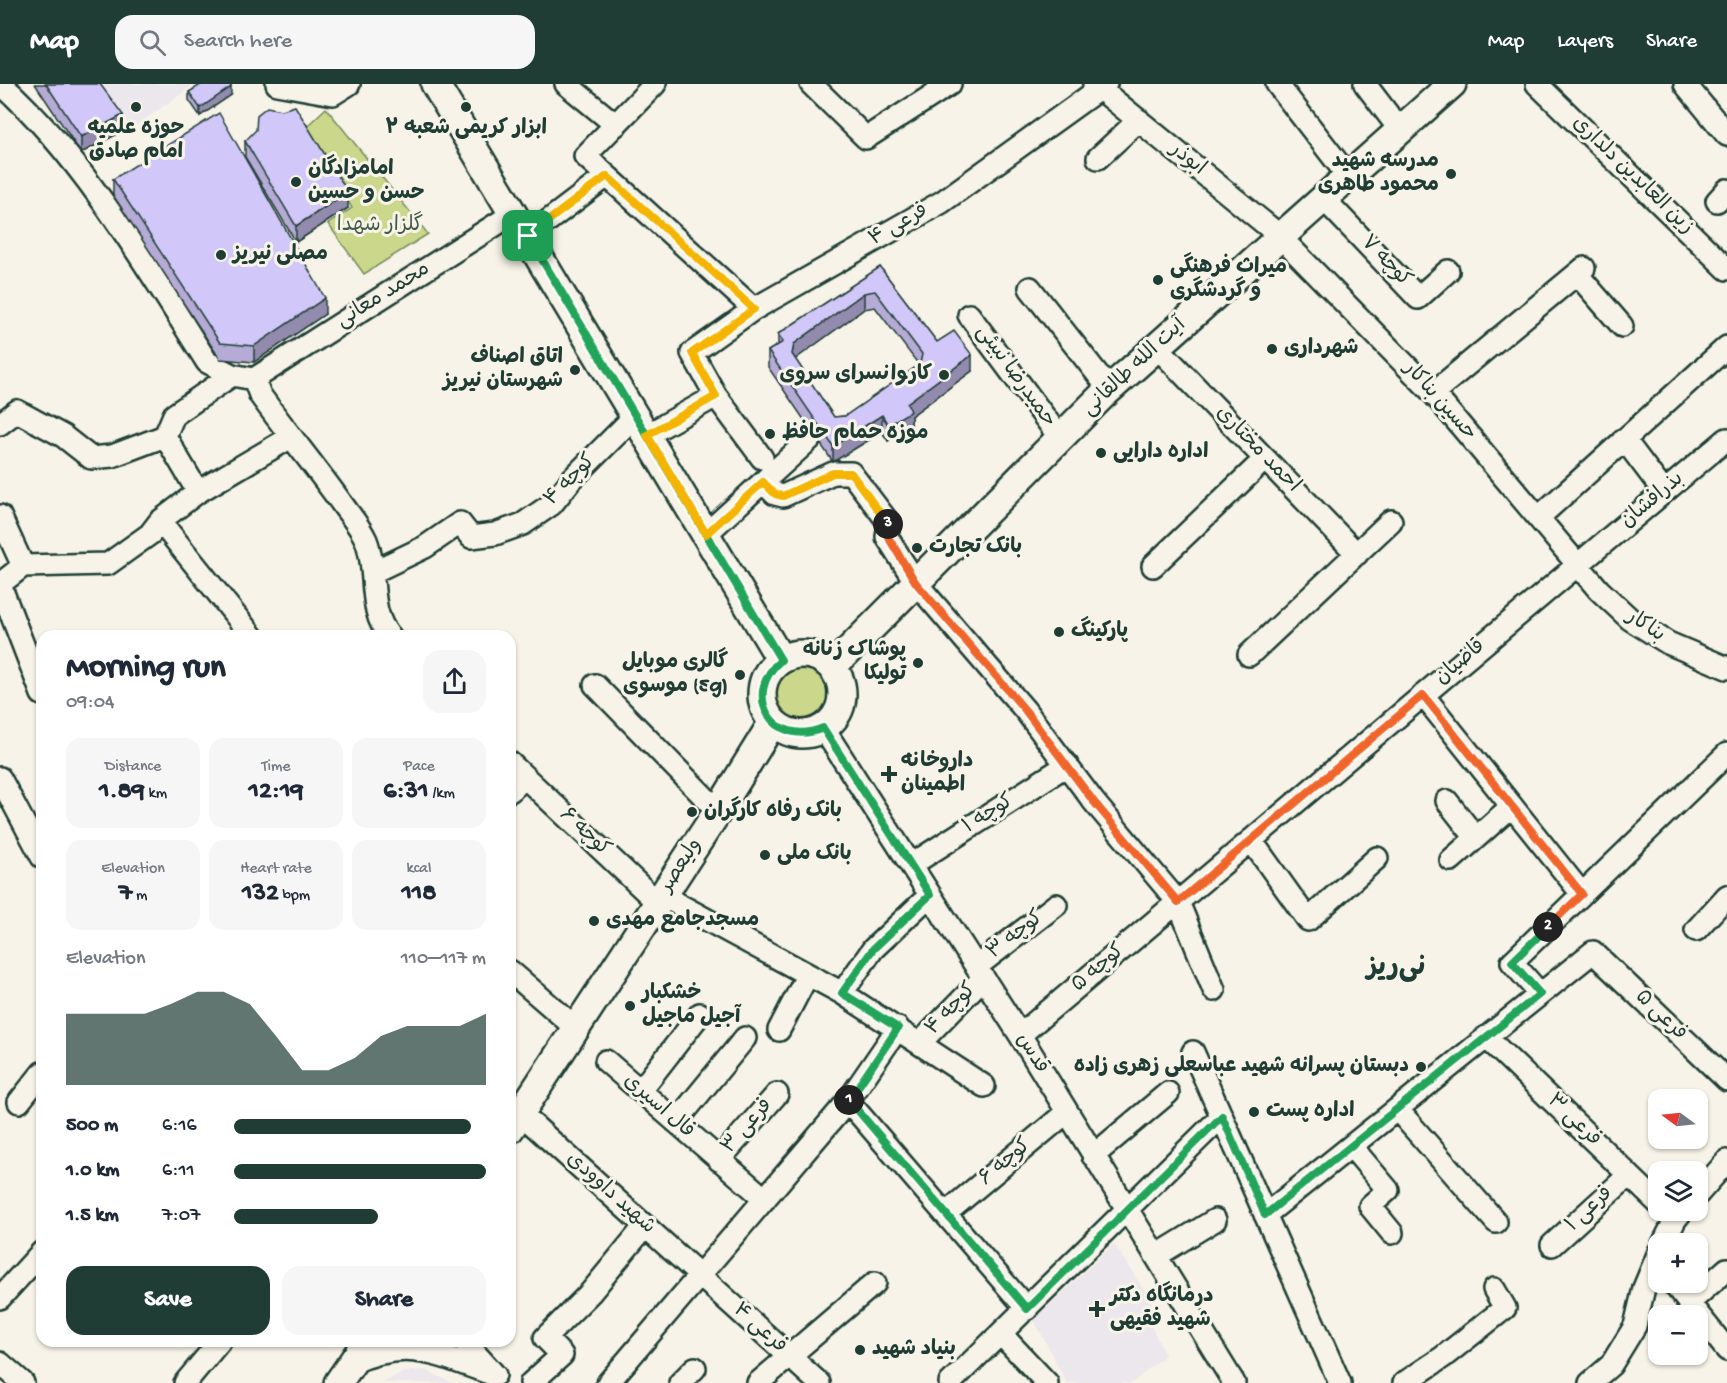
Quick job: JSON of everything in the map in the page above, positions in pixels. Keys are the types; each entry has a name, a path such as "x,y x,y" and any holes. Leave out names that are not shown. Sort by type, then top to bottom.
{"main road":[{"path":"435,84 781,660"},
{"name":"آیت الله طالقانی","path":"832,667 1110,390 1157,347 1285,242 1323,198 1452,84"},
{"path":"807,654 821,658 832,667 842,688 842,700 839,711 823,728 810,734 797,734 784,730 773,722 763,701 762,689 765,678 781,660 794,655 807,654"},
{"name":"ولیعصر","path":"516,1115 577,1029 718,812 773,722"},
{"path":"345,1373 363,1347"}],"street":[{"path":"1,84 28,108 81,173 207,362 232,375 254,379 260,395 366,539 383,630"},
{"path":"277,84 333,94 349,84"},
{"path":"567,84 616,125"},
{"path":"656,84 585,156 754,309"},
{"path":"811,84 866,138 950,84"},
{"path":"1277,84 1348,176"},
{"path":"1365,84 1400,130"},
{"name":"زین العابدین دلداری","path":"1537,84 1727,269"},
{"path":"1684,84 1727,135"},
{"name":"ابوذر","path":"1100,86 1285,242"},
{"name":"فرعی ۴","path":"716,396 692,353 754,309 942,202 1100,86"},
{"path":"1098,158 1139,120"},
{"path":"528,236 607,176"},
{"name":"کوچه ۷","path":"1323,198 1419,298 1448,271"},
{"name":"محمد معانی","path":"254,379 514,213"},
{"name":"حسین بناکار","path":"1285,242 1433,393 1538,518 1580,564"},
{"path":"1433,393 1580,271 1622,326"},
{"path":"1030,288 1110,390"},
{"name":"حمیدرضا نبیئی","path":"969,315 1060,438"},
{"name":"احمد مختاری","path":"1157,347 1357,554"},
{"path":"1538,518 1727,347"},
{"path":"0,424 17,411 63,436 92,458 112,456 165,436 174,415 232,375"},
{"path":"641,426 716,396 762,458"},
{"name":"کوچه ۴","path":"373,572 425,547 460,523 471,537 495,534 523,524 552,504 572,479 641,426"},
{"path":"165,436 198,492"},
{"path":"36,681 5,616 0,585 23,566 108,564 150,534 160,521 198,492 291,437"},
{"path":"706,534 810,439"},
{"path":"1624,439 1664,492"},
{"name":"بذرافشان","path":"1580,564 1727,439"},
{"path":"1153,566 1265,459"},
{"path":"763,482 775,494 783,496 833,473 851,473 888,523 888,537 916,583 1025,710 1094,802 1178,902 1214,990"},
{"path":"0,516 23,566"},
{"path":"160,521 247,630"},
{"path":"1249,655 1391,521"},
{"name":"بناکار","path":"1580,564 1599,590 1630,619 1668,644 1727,668"},
{"name":"قاضیان","path":"1178,902 1580,564"},
{"path":"595,685 718,812"},
{"path":"1423,695 1582,894"},
{"name":"قدس","path":"823,728 1020,1035 1230,1381"},
{"path":"1265,1215 1540,994 1512,962 1727,754"},
{"name":"کوچه ۱","path":"911,865 1067,765"},
{"path":"0,778 36,846"},
{"name":"۶ کوچه","path":"516,778 660,899 842,993 984,1086"},
{"path":"1447,801 1476,838"},
{"path":"1451,860 1512,806"},
{"path":"1251,840 1308,920 1377,858"},
{"path":"842,993 873,949 930,895"},
{"path":"1696,930 1727,896"},
{"name":"کوچه ۵","path":"1020,1035 1178,902"},
{"name":"کوچه ۳","path":"980,972 1056,905"},
{"name":"فرعی ۵","path":"1540,994 1593,952 1727,1080"},
{"name":"کوچه ۴","path":"920,1043 980,972"},
{"path":"516,976 577,1029"},
{"path":"779,1030 807,976"},
{"path":"640,1091 700,1014"},
{"path":"608,1383 848,1101 898,1028"},
{"name":"فرعی ۳","path":"1486,1037 1648,1193"},
{"path":"676,1122 745,1038"},
{"path":"1193,1052 1340,1383"},
{"name":"فال اسیری","path":"606,1061 765,1199"},
{"path":"19,1102 36,1081"},
{"path":"1094,1156 1168,1093"},
{"name":"فرعی ۳","path":"719,1160 777,1095"},
{"path":"848,1101 1027,1309"},
{"path":"1397,1109 1496,1222"},
{"name":"کوچه ۶","path":"945,1214 1067,1112"},
{"path":"956,1381 1222,1116"},
{"name":"شهید داوودی","path":"516,1120 645,1226 699,1275"},
{"path":"1351,1146 1388,1190 1370,1206 1392,1233"},
{"path":"1708,1183 1727,1161"},
{"name":"فرعی ۱","path":"1552,1245 1629,1175"},
{"path":"1156,1256 1215,1220"},
{"path":"531,1383 562,1355 545,1338 591,1292 645,1226"},
{"path":"0,1298 36,1259"},
{"path":"1689,1303 1727,1269"},
{"name":"فرعی ۴","path":"699,1275 819,1383"},
{"path":"758,1383 875,1283"},
{"path":"1590,1383 1611,1365 1635,1326 1648,1288"},
{"path":"1404,1383 1443,1357 1505,1308 1494,1289"},
{"path":"1681,1293 1727,1350"},
{"path":"1001,1334 1047,1383"},
{"path":"185,1383 215,1347"},
{"path":"470,1347 499,1379"},
{"path":"345,1373 376,1352 400,1349 427,1351 499,1379"},
{"path":"0,1363 23,1383"},
{"path":"680,1383 696,1368"}],"shaded area":[{"name":"حوزه علمیه امام صادق","path":"94,84 195,84 128,131"},
{"name":"درمانگاه دکتر شهید فقیهی","path":"1114,1244 1153,1304 1146,1315 1165,1355 1132,1383 1067,1383 1034,1320"},
{"path":"424,1370 453,1383 382,1383 404,1372"}],"green space":[{"name":"گلزار شهدا","path":"326,108 428,234 364,274 328,224 352,208 304,129"},
{"path":"797,662 808,662 839,676 834,700 828,712 815,723 802,726 789,721 778,712 772,699 772,686 780,673"}],"building":[{"path":"46,84 100,84 123,115 81,137"},
{"path":"202,84 230,84 231,87 200,108 189,92"},
{"name":"امامزادگان حسن و حسین","path":"295,106 348,192 296,226 245,141 256,130 257,115 267,107 282,110"},
{"name":"مصلی نیریز","path":"219,113 325,298 254,346 220,343 113,179"},
{"path":"880,267 937,342 954,331 972,355 907,403 911,411 888,425 882,415 833,446 768,351 783,342 778,334","holes":["875,291 922,354 920,364 845,416 834,417 792,354 794,344 864,293"]}],"place":[{"name":"حوزه علمیه امام صادق","path":"136,107"},
{"name":"ابزار کریمی شعبه ۲","path":"466,107"},
{"name":"مدرسه شهید محمود طاهری","path":"1451,174"},
{"name":"امامزادگان حسن و حسین","path":"296,182"},
{"name":"مصلی نیریز","path":"221,255"},
{"name":"میراث فرهنگی و گردشگری","path":"1158,280"},
{"name":"شهرداری","path":"1272,349"},
{"name":"اتاق اصناف شهرستان نیریز","path":"575,370"},
{"name":"کاروانسرای سروی","path":"944,375"},
{"name":"موزه حمام حافظ","path":"770,434"},
{"name":"اداره دارایی","path":"1101,453"},
{"name":"بانک تجارت","path":"917,548"},
{"name":"پارکینگ","path":"1059,632"},
{"name":"پوشاک زنانه تولیکا","path":"918,663"},
{"name":"گالری موبایل موسوی (5g)","path":"740,675"},
{"name":"داروخانه اطمینان","path":"889,774"},
{"name":"بانک رفاه کارگران","path":"692,812"},
{"name":"بانک ملی","path":"765,855"},
{"name":"مسجدجامع مهدی","path":"594,921"},
{"name":"خشکبار آجیل ماجیل","path":"630,1006"},
{"name":"دبستان پسرانه شهید عباسعلی زهری زاده","path":"1421,1067"},
{"name":"اداره پست","path":"1254,1112"},
{"name":"درمانگاه دکتر شهید فقیهی","path":"1097,1309"},
{"name":"بنیاد شهید","path":"860,1350"}],"district":[{"name":"نی‌ریز","path":"1396,969"}],"route":[{"path":"607,176 754,309 692,353 716,396 647,435 706,534 763,482 775,494 783,496 833,473 851,473 888,523 888,537 916,583 1025,710 1094,802 1178,902 1423,695 1582,894 1512,962 1540,994 1265,1215 1222,1116 1027,1309 848,1101 898,1028 842,993 873,949 930,895 823,728 810,734 797,734 784,730 773,722 766,712 762,689 765,678 781,660 528,236 607,176"}]}
